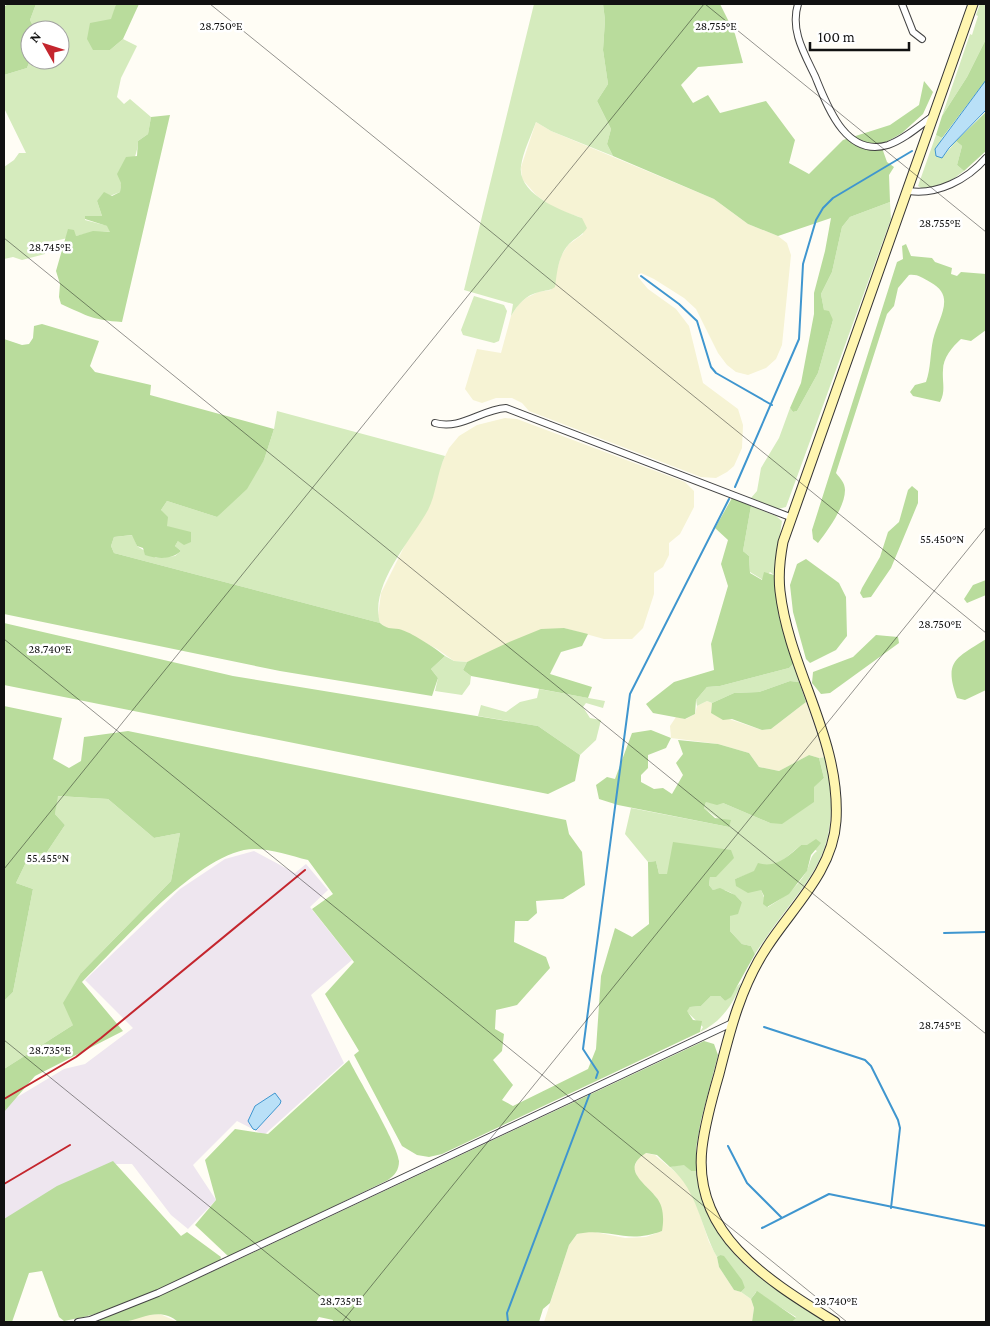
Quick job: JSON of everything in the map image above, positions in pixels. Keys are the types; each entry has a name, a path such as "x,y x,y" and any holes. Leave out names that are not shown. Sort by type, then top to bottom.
{"main road":[{"path":"835,1322 778,1286 747,1261 718,1223 707,1200 701,1175 702,1148 732,1023 753,969 822,867 832,845 836,824 834,780 829,756 793,644 780,590 779,566 783,542 790,517 909,191 973,4"}],"street":[{"path":"798,4 795,19 800,46 832,116 850,138 862,144 886,145 912,132 936,114"},
{"path":"902,4 913,32 922,39"},
{"path":"909,191 922,193 936,191 950,185 986,158"},
{"path":"434,423 446,426 456,425 494,410 506,408 790,517"},
{"path":"78,1322 90,1320 158,1294 732,1023"}],"shaded area":[{"path":"536,122 551,131 714,199 748,224 778,236 787,243 791,255 782,345 776,359 766,368 748,375 736,372 727,365 718,353 696,309 684,298 654,279 641,273 638,275 648,289 676,309 689,326 703,383 738,409 743,425 742,448 734,466 716,478 701,477 529,411 522,403 512,398 496,398 482,403 473,400 465,389 477,349 501,353 511,316 518,305 526,298 538,292 551,290 561,256 568,245 583,234 582,218 555,209 536,195 522,179 521,167"},
{"path":"505,418 517,419 685,482 694,491 694,507 680,534 669,543 669,555 663,567 654,573 654,594 643,628 632,639 604,639 564,628 467,662 454,661 437,649 399,629 388,629 380,623 378,616 381,593 410,535 428,509 438,471 449,448 459,436 477,425"},
{"path":"707,701 712,703 711,713 762,730 771,729 806,702 825,757 819,758 809,755 779,771 759,767 749,753 718,744 671,738 670,726 676,717 686,719 695,714 697,706"},
{"path":"254,851 295,873 306,864 328,890 310,907 352,960 311,995 344,1063 264,1135 237,1121 193,1165 216,1200 188,1229 171,1215 132,1164 116,1164 4,1254 4,1105 64,1069 85,1064 133,1028 85,980 180,889 225,859"},
{"path":"645,1153 655,1155 681,1177 694,1197 719,1267 734,1290 741,1292 751,1299 754,1308 752,1322 544,1322 569,1245 577,1234 590,1231 625,1238 646,1237 662,1231 657,1198 638,1179 634,1168 638,1158"},
{"path":"160,1314 178,1322 125,1322 143,1315"}],"green space":[{"path":"8,4 36,4 30,20 20,20 20,70 4,75 4,7"},
{"path":"36,4 116,4 112,19 110,50 123,39 137,46 121,78 117,97 124,104 130,99 151,117 148,134 138,141 135,157 123,179 120,192 97,201 102,216 85,216 85,220 108,226 111,232 87,233 48,242 45,254 22,260 13,257 4,259 4,167 14,160 19,153 26,153 4,108 4,75 20,70 70,70 70,20 30,20"},
{"path":"116,4 139,4 123,39 110,50 93,50 87,39 90,23 111,19"},
{"path":"534,4 603,4 605,20 603,50 608,84 597,101 611,129 607,144 613,156 551,131 536,122 521,166 522,176 526,185 533,193 553,206 582,218 587,228 569,244 562,254 555,287 550,290 534,293 526,298 511,316 513,304 464,290"},
{"path":"603,4 720,4 735,34 743,63 698,67 681,85 693,103 708,95 720,113 766,101 795,140 789,163 809,174 843,140 890,125 919,105 924,81 933,92 923,114 902,133 881,145 887,162 894,167 889,175 890,202 850,217 842,227 832,272 821,294 824,310 829,311 833,320 818,373 797,411 793,412 790,408 801,383 814,314 814,293 831,218 778,236 748,224 714,199 613,156 607,144 611,129 597,101 608,84 603,50 605,20"},
{"path":"980,4 986,4 986,39 967,77 942,116 970,34 972,35"},
{"path":"986,39 986,80 942,138 936,135 942,116 967,77"},
{"path":"986,112 986,151 964,171 957,165 962,146 956,141"},
{"path":"170,115 122,322 90,317 61,304 59,297 60,284 56,271 68,229 74,230 76,236 93,231 110,232 107,226 85,219 85,216 102,216 97,201 104,192 112,196 120,192 121,183 117,174 126,157 137,156 138,141 148,134 151,117"},
{"path":"936,135 942,138 940,143 942,158 956,141 962,146 957,165 964,171 945,183 923,189 918,186"},
{"path":"890,202 891,219 786,507 778,509 751,498 757,491 761,468 779,438 790,408 793,412 797,411 818,373 833,320 824,310 821,294 832,272 842,227 850,217"},
{"path":"906,244 911,256 932,258 935,262 952,268 951,274 957,276 961,272 986,274 986,330 971,341 961,339 949,353 943,366 943,390 940,402 913,396 910,392 915,385 926,382 933,340 944,308 944,301 943,294 938,288 917,276 909,275 898,288 894,306 887,314 836,473 845,487 842,504 818,543 813,539 812,530 897,262 903,259 902,246"},
{"path":"474,296 504,305 507,311 499,341 494,343 463,335 461,330"},
{"path":"42,324 99,341 90,366 95,372 151,385 150,395 274,429 264,460 247,489 217,517 167,501 161,510 168,517 167,526 191,532 191,542 184,545 178,541 175,546 181,551 173,556 164,558 145,555 143,548 137,546 132,535 114,537 111,546 114,553 380,623 389,628 410,633 445,656 431,669 438,678 432,696 280,671 4,614 4,339 22,345 29,344 33,338 34,326"},
{"path":"277,411 445,456 428,510 394,564 380,594 378,609 380,623 114,553 111,546 114,537 133,535 137,546 156,558 175,556 181,551 175,546 178,541 167,526 161,510 167,501 217,517 264,460 274,429"},
{"path":"912,486 918,491 918,503 891,568 871,597 863,598 860,593 862,588 880,557 888,532 899,522 908,490"},
{"path":"732,498 751,506 743,551 749,556 750,573 762,580 764,572 774,575 779,617 794,663 789,668 720,686 707,687 696,700 695,714 685,719 653,713 646,704 674,682 714,670 711,644 728,586 721,564 728,540 715,528"},
{"path":"751,506 776,516 782,521 774,575 770,572 763,580 750,572 749,556 743,551"},
{"path":"806,559 839,583 846,597 847,636 836,650 810,663 806,659 793,612 790,585 797,564"},
{"path":"986,580 986,595 967,603 964,599 973,585"},
{"path":"4,623 233,676 538,726 580,755 575,781 548,794 4,685"},
{"path":"564,628 588,634 582,646 561,652 550,674 592,687 588,698 471,676 463,670 467,662 507,643 541,629"},
{"path":"876,635 898,637 899,643 830,693 821,694 812,683 813,672 853,657"},
{"path":"986,639 986,690 965,700 957,698 952,675 955,661"},
{"path":"445,656 454,661 467,662 463,670 471,676 470,684 462,695 435,691 438,678 431,669"},
{"path":"794,663 799,682 790,681 759,692 734,693 712,703 707,701 697,706 696,700 707,687 720,686 789,668"},
{"path":"790,681 799,682 806,702 771,729 762,730 732,719 723,720 711,713 712,703 734,693 759,692"},
{"path":"539,689 605,701 603,708 586,703 583,707 590,718 601,720 596,740 580,755 538,726 478,716 481,705 506,712 520,702 537,698"},
{"path":"4,706 62,718 53,759 69,768 81,761 84,737 128,731 566,820 569,834 582,852 585,885 563,899 536,901 537,913 528,921 515,921 514,942 546,957 550,968 517,1005 496,1010 495,1029 504,1034 502,1051 493,1060 513,1085 502,1100 513,1106 588,1069 596,1049 601,976 615,928 632,937 649,924 648,862 656,861 659,874 667,874 673,842 731,850 734,858 716,877 710,877 709,885 713,890 720,888 735,895 742,902 738,914 730,916 730,931 742,944 751,946 755,954 731,997 725,1001 720,996 711,996 701,1006 690,1007 687,1011 693,1020 702,1021 700,1032 442,1154 429,1157 417,1155 402,1146 354,1055 359,1051 325,994 354,962 312,909 333,894 308,860 261,849 234,853 211,864 162,902 82,982 123,1031 35,1076 4,1112 4,1069 73,1025 63,1003 81,973 171,881 180,833 154,838 108,799 58,796 55,814 65,825 47,852 29,856 16,883 33,889 13,992 4,1001"},
{"path":"651,730 671,738 666,748 648,755 648,768 641,775 641,782 654,789 663,788 672,794 683,775 676,763 683,754 678,740 718,744 749,753 759,767 779,771 809,755 819,758 824,778 814,787 814,802 782,824 770,823 723,803 717,805 706,802 704,808 715,818 731,820 729,827 618,805 599,799 596,785 607,777 615,779 632,733"},
{"path":"825,757 830,792 830,820 826,844 817,865 805,885 755,954 751,946 742,944 730,931 730,916 742,902 739,899 726,891 713,890 709,885 710,877 659,874 656,861 648,862 625,834 631,808 729,827 704,808 706,802 723,803 770,823 824,778 819,758","holes":["801,845 807,845 817,851 808,869 789,892 768,907 761,890 735,879 782,861"]},
{"path":"57,796 108,799 154,838 180,833 171,881 81,973 73,1025 4,1069 4,1001 13,992 33,889 16,883 29,856 47,852 65,825 55,814"},
{"path":"816,839 821,843 811,855 807,871 789,894 767,907 763,904 764,896 761,890 748,893 736,886 735,879 754,871 758,863 776,863 801,845 807,845"},
{"path":"741,983 730,1006 720,1018 700,1032 703,1027 686,1011 690,1007 701,1006 711,996 720,996 725,1001"},
{"path":"704,1041 714,1044 718,1055 701,1120 696,1148 696,1171 691,1171 684,1165 670,1167 657,1155 646,1153 635,1165 637,1176 661,1205 662,1231 638,1236 588,1232 577,1234 569,1245 550,1303 543,1309 539,1322 333,1322 333,1320 319,1317 316,1322 178,1322 159,1314 121,1323 94,1322 159,1296 231,1263"},
{"path":"349,1060 392,1140 399,1161 396,1172 388,1180 229,1257 195,1225 216,1200 205,1160 235,1129 268,1134"},
{"path":"113,1161 181,1236 187,1232 221,1257 220,1261 124,1304 84,1317 64,1321 59,1317 42,1271 29,1273 12,1322 4,1322 4,1219 57,1186"},
{"path":"684,1164 691,1171 696,1171 702,1199 712,1223 726,1244 742,1262 782,1294 827,1322 792,1322 796,1317 756,1292 751,1299 741,1292 745,1288 720,1255 717,1257 693,1198 679,1176 670,1167"},
{"path":"720,1255 724,1256 742,1280 745,1288 741,1292 734,1290 719,1267 717,1257"},
{"path":"757,1291 796,1318 792,1322 752,1322 754,1308 751,1299"}],"water":[{"path":"986,80 986,110 949,148 942,158 936,156 935,149"},
{"path":"275,1093 281,1101 280,1104 256,1130 253,1129 248,1121 255,1106"}],"waterway":[{"path":"735,487 799,339 803,264 816,220 823,208 833,198 912,151"},
{"path":"641,276 679,304 697,321 711,367 716,373 772,405"},
{"path":"596,1078 598,1072 583,1049 630,694 729,499"},
{"path":"944,933 986,932"},
{"path":"764,1027 865,1060 871,1066 898,1120 900,1128 891,1208"},
{"path":"508,1322 507,1313 590,1093"},
{"path":"728,1146 747,1183 781,1217"},
{"path":"762,1228 829,1194 986,1226"}],"railway":[{"path":"4,1099 76,1057 101,1038 305,870"},
{"path":"4,1184 70,1145"}]}
